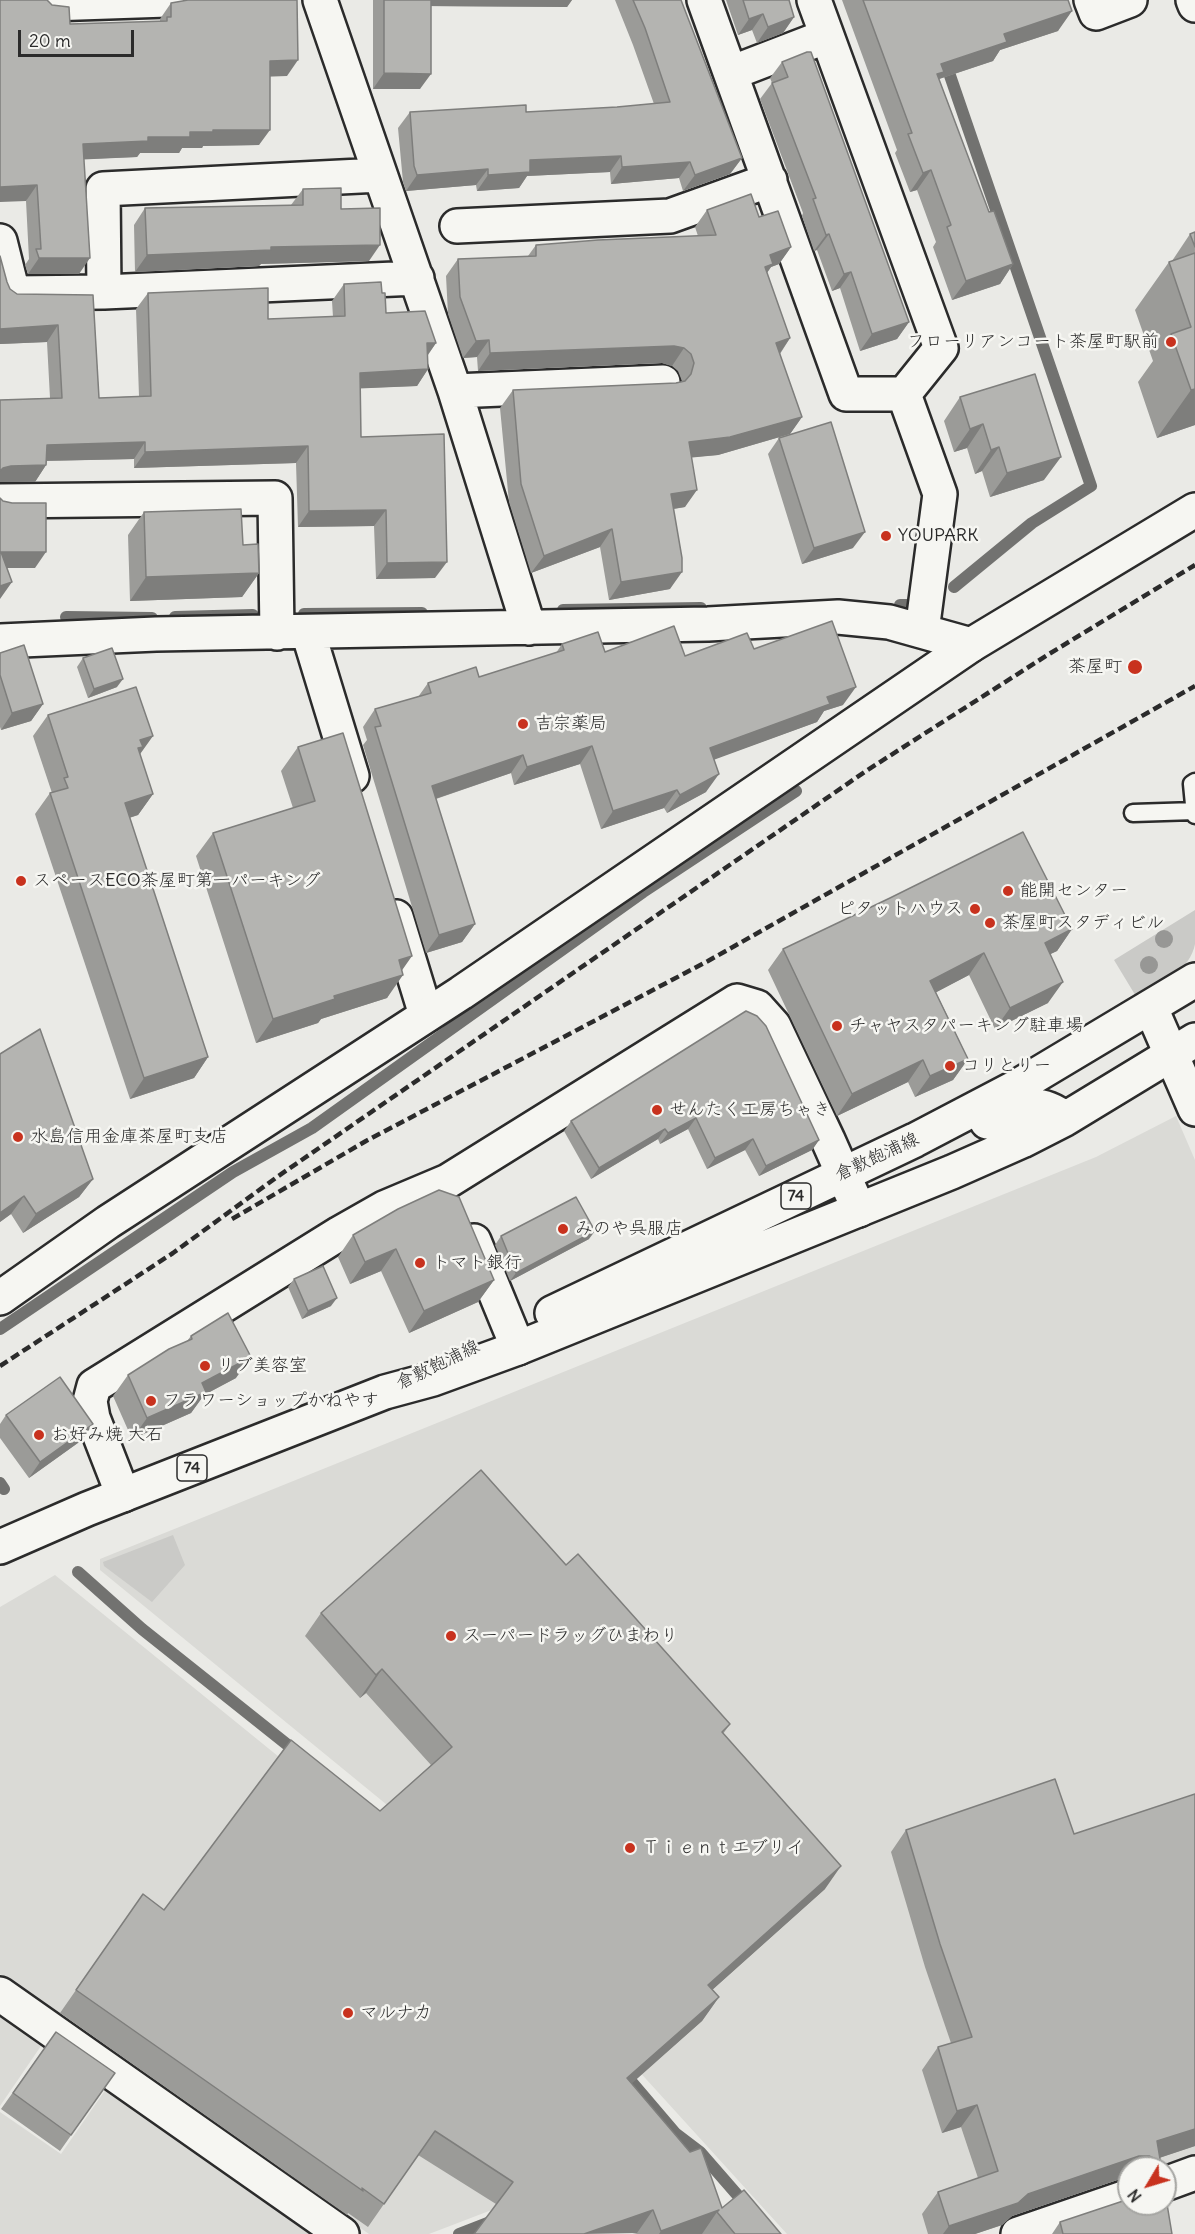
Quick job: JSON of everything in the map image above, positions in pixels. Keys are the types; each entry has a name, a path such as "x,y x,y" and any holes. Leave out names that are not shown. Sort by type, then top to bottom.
{"street":[{"path":"50,4 167,0"},
{"path":"320,0 455,391 525,615"},
{"path":"704,0 846,394 904,394"},
{"path":"814,0 941,348 904,394"},
{"path":"1091,0 1096,13 1130,0"},
{"path":"1193,0 1195,5"},
{"path":"731,73 827,36"},
{"path":"104,292 103,189 380,175"},
{"path":"457,226 670,216 770,180"},
{"path":"0,242 13,293 104,292 417,278"},
{"path":"455,391 663,382"},
{"path":"904,394 940,494 922,631"},
{"path":"0,501 275,498 292,633 360,801"},
{"path":"0,1298 108,1222 426,1015 971,645 1195,510"},
{"path":"0,641 156,634 418,629 525,615 708,624 838,617 889,622 971,645"},
{"path":"388,891 426,1015"},
{"name":"倉敷飽浦線","path":"0,1547 123,1495 385,1392 429,1366 515,1339 851,1191 915,1140 1018,1086 1195,980"},
{"path":"123,1495 93,1418 90,1401 94,1386 340,1233 384,1208 448,1181 737,1001 757,1007 774,1026 851,1191 1020,1107 1037,1106 1055,1111 1065,1119 1183,1047"},
{"path":"1150,1008 1183,1047 1195,1109"},
{"path":"448,1181 515,1339"},
{"name":"倉敷飽浦線","path":"515,1339 751,1218 851,1191"},
{"path":"0,1994 342,2234"},
{"path":"1177,2180 1195,2173"},
{"path":"1018,2234 1117,2200"}],"lane":[{"path":"1133,813 1195,813 1192,784 1195,782"}],"shaded area":[{"path":"1195,910 1195,944 1187,962 1173,977 1140,1003 1114,960"},
{"path":"1176,1116 1195,1160 1195,2161 1177,2165 1177,2156 1117,2156 1117,2187 973,2234 787,2234 425,1836 100,1570 100,1559 1096,1157"},
{"path":"173,1535 185,1565 152,1602 104,1566 103,1562"},
{"path":"55,1575 428,1878 656,2147 429,2234 369,2234 0,1974 0,1607"},
{"path":"0,2012 43,2043 0,2106"},
{"path":"106,2089 323,2234 0,2234 0,2112 61,2154"}],"building":[{"path":"0,0 47,0 52,5 69,7 70,24 167,21 167,17 171,17 171,3 188,0 297,0 298,60 270,61 270,130 213,130 213,132 190,132 190,137 148,137 148,141 83,144 90,258 39,258 36,249 41,249 37,185 0,187"},
{"path":"384,0 431,0 431,74 384,73"},
{"path":"633,0 681,0 742,158 695,175 690,162 622,167 621,156 530,160 530,172 488,175 488,169 417,175 414,166 410,112 526,105 526,112 670,102"},
{"path":"743,0 789,0 794,17 768,27 763,14 749,19"},
{"path":"863,0 1068,0 1072,11 1004,34 1007,42 941,64 944,72 937,74 989,212 994,211 1013,264 966,281 947,227 951,225 931,170 923,173 908,134 912,133"},
{"path":"811,52 909,322 872,334 851,272 844,274 829,234 826,235 813,199 816,198 772,83 788,77 782,62"},
{"path":"341,188 341,209 380,208 380,245 271,247 271,250 147,255 145,208 303,205 303,189"},
{"path":"751,194 759,217 778,211 791,247 770,255 773,264 765,267 790,338 776,343 802,417 730,437 689,442 697,490 671,494 682,558 682,572 621,582 612,529 544,556 521,484 513,390 676,383 685,381 691,374 694,363 691,354 684,348 674,346 490,353 489,340 476,341 460,297 458,259 536,256 536,245 716,235 707,210"},
{"path":"1195,232 1195,247 1190,234"},
{"path":"1195,253 1195,389 1191,390 1171,334 1191,327 1169,262"},
{"path":"0,256 10,289 17,294 93,295 99,398 151,396 148,293 268,288 268,319 345,316 344,284 381,282 382,293 385,293 386,313 425,311 436,343 427,343 428,369 360,373 361,437 444,434 447,562 387,563 386,510 309,511 308,446 145,452 145,442 47,445 46,465 11,466 0,471 0,400 62,398 58,325 0,329"},
{"path":"1035,374 1061,457 1007,473 999,447 991,450 983,424 970,429 960,397"},
{"path":"831,422 865,532 814,548 779,438"},
{"path":"0,498 12,503 46,503 46,552 1,552 12,582 0,586"},
{"path":"241,509 243,545 258,544 259,573 146,577 144,512"},
{"path":"832,621 856,687 827,697 830,704 710,748 719,774 680,795 677,790 613,811 592,746 527,767 523,755 432,786 475,924 439,935 375,727 381,726 375,709 431,693 428,683 476,667 479,677 564,650 562,644 598,632 605,652 674,626 685,656 747,633 754,649"},
{"path":"24,645 43,704 12,713 0,675 0,653"},
{"path":"112,648 123,679 94,689 83,658"},
{"path":"136,687 153,736 140,740 143,747 138,748 153,794 125,803 208,1057 144,1078 50,793 68,788 64,778 68,777 48,715"},
{"path":"343,733 412,956 399,960 403,975 334,996 335,999 273,1019 213,833 315,801 298,747"},
{"path":"1023,832 1072,929 1045,943 1063,982 1010,1008 984,953 930,981 968,1059 930,1076 923,1060 852,1094 783,949"},
{"path":"746,1011 757,1016 766,1026 819,1140 766,1166 753,1139 715,1158 696,1118 668,1133 665,1129 599,1168 571,1121"},
{"path":"40,1029 93,1179 36,1214 24,1196 0,1213 0,1054"},
{"path":"439,1190 459,1197 494,1280 424,1311 396,1249 365,1262 353,1235 398,1209"},
{"path":"576,1197 595,1231 516,1273 501,1236"},
{"path":"323,1266 337,1298 308,1311 294,1279"},
{"path":"228,1313 251,1357 202,1383 206,1392 147,1418 128,1375 169,1349 192,1339 191,1336"},
{"path":"60,1377 93,1424 40,1462 6,1415"},
{"path":"481,1470 566,1565 578,1554 730,1724 722,1732 841,1866 708,1985 719,1997 627,2078 690,2152 701,2148 722,2208 744,2190 781,2234 735,2234 717,2212 719,2210 661,2231 653,2210 584,2234 474,2234 513,2182 435,2131 384,2204 76,1990 143,1894 164,1910 291,1740 380,1811 452,1747 382,1669 376,1675 321,1613"},
{"path":"1055,1779 1074,1834 1195,1794 1195,2129 1157,2141 1160,2156 1117,2156 1117,2164 1028,2194 1018,2203 949,2226 938,2192 998,2171 977,2105 957,2111 938,2047 972,2037 940,1944 906,1830"},
{"path":"56,2032 115,2073 71,2135 13,2093"},
{"path":"1117,2203 1117,2216 1169,2216 1172,2234 1063,2234 1060,2222"}],"waterway":[{"path":"945,61 1091,486 1032,523 954,587"},
{"path":"900,605 907,605"},
{"path":"563,610 701,608"},
{"path":"304,614 422,613"},
{"path":"175,617 253,615"},
{"path":"66,617 152,618"},
{"path":"0,1329 233,1172 312,1128 643,892 796,791"},
{"path":"0,1483 4,1489"},
{"path":"78,1572 142,1629 299,1754"},
{"path":"623,2072 675,2133 700,2152 747,2206"},
{"path":"459,2234 495,2220"}],"railway":[{"path":"0,1366 173,1253 277,1177 866,771 1049,654 1195,565"},
{"path":"232,1219 366,1141 708,961 1195,686"}],"place":[{"name":"フローリアンコート茶屋町駅前","path":"1171,342"},
{"name":"YOUPARK","path":"886,536"},
{"name":"茶屋町","path":"1135,667"},
{"name":"吉宗薬局","path":"523,724"},
{"name":"スペースECO茶屋町第一パーキング","path":"21,881"},
{"name":"能開センター","path":"1008,891"},
{"name":"ピタットハウス","path":"975,909"},
{"name":"茶屋町スタディビル","path":"990,923"},
{"name":"チャヤスタパーキング駐車場","path":"837,1026"},
{"name":"コリとりー","path":"950,1066"},
{"name":"せんたく工房ちゃき","path":"657,1110"},
{"name":"水島信用金庫茶屋町支店","path":"18,1137"},
{"name":"みのや呉服店","path":"563,1229"},
{"name":"トマト銀行","path":"420,1263"},
{"name":"リブ美容室","path":"205,1366"},
{"name":"フラワーショップかねやす","path":"151,1401"},
{"name":"お好み焼 大石","path":"39,1435"},
{"name":"スーパードラッグひまわり","path":"451,1636"},
{"name":"Ｔｉｅｎｔエブリイ","path":"630,1848"},
{"name":"マルナカ","path":"348,2013"}]}
